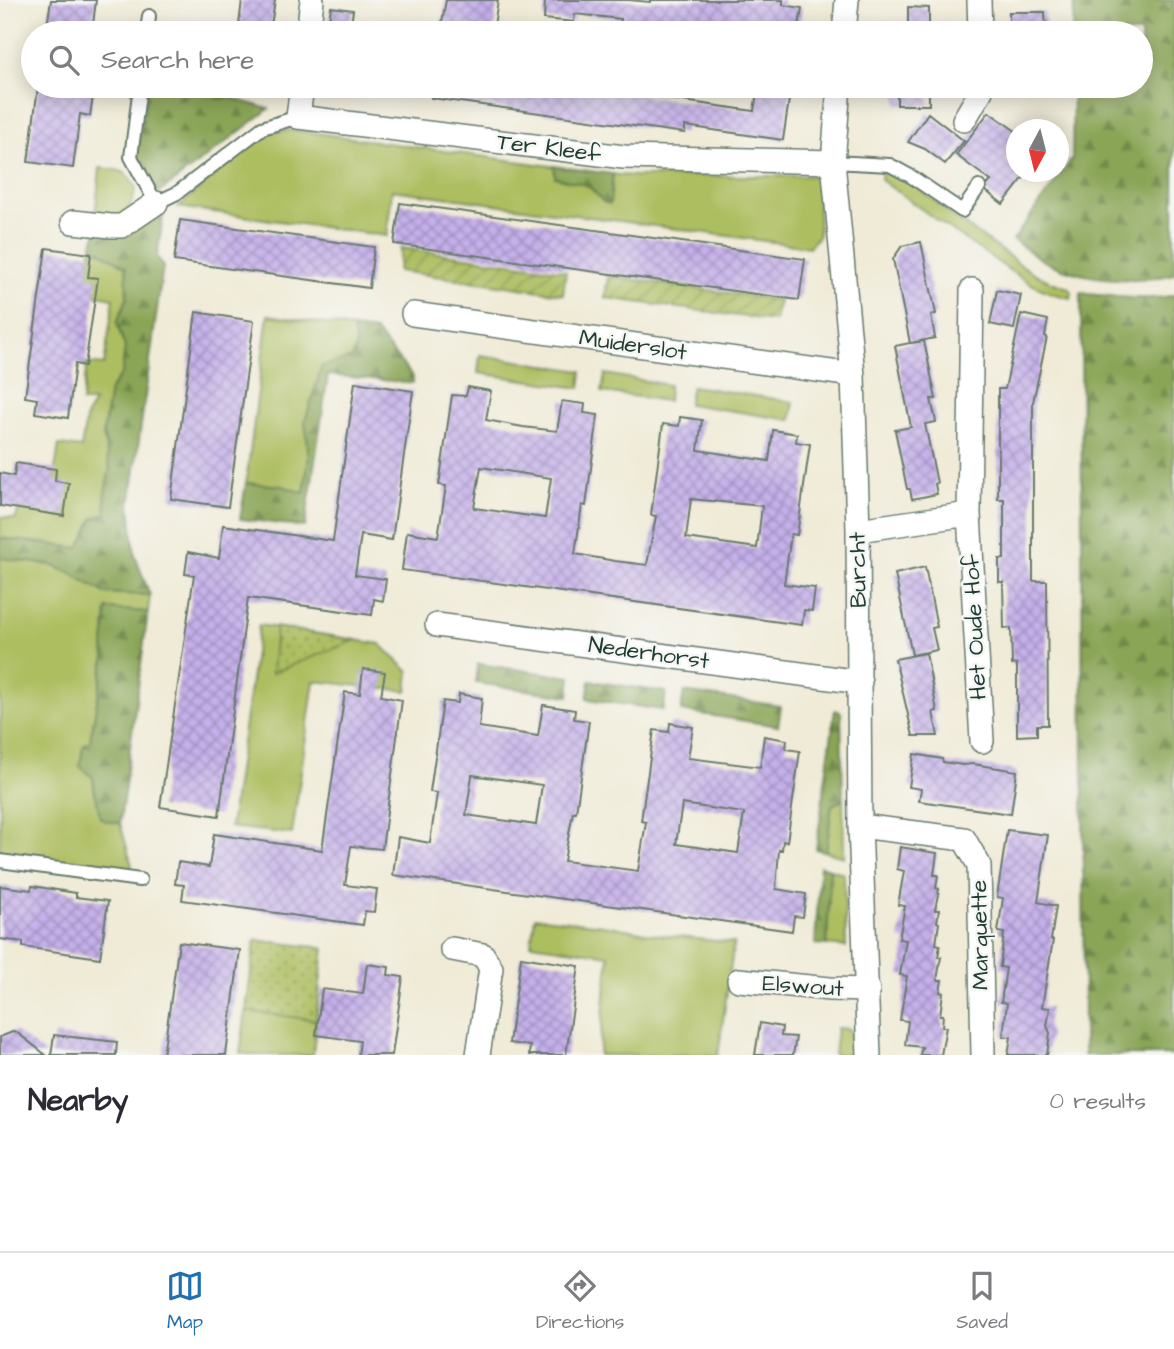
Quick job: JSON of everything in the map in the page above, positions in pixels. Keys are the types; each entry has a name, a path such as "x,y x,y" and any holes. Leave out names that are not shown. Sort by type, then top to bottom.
{"street":[{"path":"309,21 312,0"},
{"path":"845,21 846,0"},
{"path":"979,0 980,21"},
{"path":"298,117 300,98"},
{"name":"Burcht","path":"838,98 833,162 853,375 858,530 860,826 869,1055"},
{"path":"964,120 977,98"},
{"name":"Ter Kleef","path":"298,117 624,157 833,162"},
{"path":"73,222 122,226 156,203"},
{"name":"Het Oude Hof","path":"972,290 969,514 982,741"},
{"name":"Muiderslot","path":"413,314 853,375"},
{"path":"858,530 969,514"},
{"name":"Nederhorst","path":"437,625 860,682"},
{"name":"Marquette","path":"860,826 964,839 979,865 983,1055"},
{"path":"452,949 483,955 491,968 478,1055"},
{"name":"Elswout","path":"739,980 868,990"}],"lane":[{"path":"148,21 149,16"},
{"path":"138,98 131,157 156,203 177,193 262,128 298,117"},
{"path":"833,162 890,165 962,211 979,187"},
{"path":"0,861 140,880"}],"green space":[{"path":"1077,0 1174,0 1174,274 1144,279 1112,279 1079,274 1045,262 1013,240 1055,182 1069,182 1073,98 1153,98 1153,21 1073,21 1074,4"},
{"path":"146,98 232,98 269,109 159,193 136,156"},
{"path":"295,130 607,174 817,176 819,235 809,247 392,190 387,236 178,207 269,132"},
{"path":"554,166 613,174 610,204 603,202 586,185 555,177"},
{"path":"100,168 126,174 136,189 127,211 119,217 95,218"},
{"path":"882,170 910,182 959,221 1030,271 1070,288 1071,298 1048,292 1008,269 881,180"},
{"path":"164,212 157,256 163,266 130,505 135,556 150,595 105,593 71,573 51,565 0,558 0,538 79,548 93,519 106,513 105,492 110,469 103,434 110,390 122,373 125,347 117,323 127,298 126,267 92,246 98,228 129,229"},
{"path":"92,246 126,267 127,298 117,323 125,347 122,373 110,390 103,434 110,469 105,492 106,513 93,519 79,548 0,538 0,517 16,519 19,506 48,512 59,445 81,448 87,414 94,402 82,402 87,363 104,365 114,298 84,293"},
{"path":"401,248 566,271 563,294 398,271"},
{"path":"608,276 779,300 775,321 605,298"},
{"path":"1081,292 1142,298 1174,295 1174,1055 1084,1055"},
{"path":"268,315 353,328 356,347 352,358 322,367 305,421 309,456 304,493 282,486 246,483"},
{"path":"353,328 375,331 413,377 413,383 328,375 305,527 240,519 246,483 282,486 304,493 309,456 305,421 322,366 352,358 356,347"},
{"path":"480,355 582,371 580,388 478,373"},
{"path":"605,374 669,385 668,401 602,392"},
{"path":"692,386 794,402 791,420 688,404"},
{"path":"0,558 51,565 71,573 105,593 150,595 148,612 107,609 105,658 90,742 94,791 107,821 120,823 132,866 123,875 0,858"},
{"path":"107,609 148,612 120,823 100,818 93,778 80,766 83,746 90,741 105,658"},
{"path":"259,625 380,644 409,672 407,691 314,681 292,834 230,827"},
{"path":"276,627 356,640 272,673"},
{"path":"478,664 571,677 569,696 476,683"},
{"path":"590,681 666,692 663,710 587,699"},
{"path":"684,692 781,706 778,726 681,711"},
{"path":"835,710 841,712 843,800 832,805 826,852 816,849"},
{"path":"843,800 844,857 826,852 832,804"},
{"path":"820,866 830,869 827,945 815,944"},
{"path":"830,869 844,874 846,947 827,945"},
{"path":"535,917 734,943 718,1055 599,1055 609,955 531,944"},
{"path":"255,940 324,948 316,1020 246,1011"},
{"path":"246,1011 316,1020 313,1055 240,1053"},
{"path":"837,1028 850,1029 851,1055 834,1055"}],"building":[{"path":"51,0 96,0 93,21 48,21"},
{"path":"242,0 275,0 272,21 239,21"},
{"path":"446,0 498,0 495,21 442,21"},
{"path":"545,0 783,0 783,5 802,8 800,21 621,21 575,14 574,21 544,19"},
{"path":"331,7 353,10 352,21 329,21"},
{"path":"908,7 929,8 929,21 908,21"},
{"path":"1009,12 1045,12 1045,21 1009,21"},
{"path":"37,98 93,98 90,116 80,114 73,168 28,162"},
{"path":"431,98 662,98 754,111 756,98 789,98 783,140 685,126 685,133"},
{"path":"897,98 929,98 929,105 897,105"},
{"path":"989,112 1006,124 1006,182 1020,182 1003,204 986,191 991,181 956,155"},
{"path":"928,113 964,141 945,164 925,149 908,142"},
{"path":"400,203 805,259 799,300 394,244"},
{"path":"180,220 374,247 369,288 174,261"},
{"path":"921,242 936,314 931,315 935,338 911,343 924,341 936,399 931,399 936,422 925,424 937,494 912,499 910,489 907,489 895,430 911,427 895,346 910,343 893,259 902,246"},
{"path":"46,248 91,254 88,277 98,278 85,366 75,364 68,418 35,413 37,399 25,397"},
{"path":"997,290 1021,295 1014,329 990,324"},
{"path":"196,312 254,321 228,507 171,499"},
{"path":"1021,314 1048,320 1033,402 1033,581 1047,581 1048,725 1037,725 1037,735 1017,736 1017,664 1012,665 1011,628 1004,628 1003,582 999,582 999,559 1004,559 1004,499 998,499 998,389 1005,389"},
{"path":"355,382 413,391 392,540 361,535 355,575 386,579 383,601 374,599 372,615 248,598 219,816 160,807 194,575 185,574 188,552 219,558 223,525 333,541"},
{"path":"468,387 491,391 486,420 523,427 557,431 562,401 585,404 584,413 598,415 586,506 582,505 575,554 647,565 656,516 651,515 663,424 679,426 680,417 702,420 698,450 769,461 773,430 797,434 796,442 810,444 797,535 791,534 784,584 815,588 812,611 804,610 802,625 402,570 407,532 438,537 446,486 439,485 452,395 466,396","holes":["481,467 551,478 545,518 474,508","691,499 762,506 757,548 686,538"]},
{"path":"16,463 56,469 55,481 69,483 64,516 0,506 0,473 14,476"},
{"path":"925,567 937,627 932,628 937,650 912,655 895,574"},
{"path":"926,653 937,711 933,712 938,736 913,736 895,659"},
{"path":"363,669 385,672 381,696 402,700 382,849 351,846 345,885 377,889 374,912 365,911 363,925 182,900 184,885 175,884 178,862 209,867 214,834 322,850 345,692 360,694"},
{"path":"459,694 482,698 479,727 538,736 543,705 575,710 574,719 589,721 576,812 573,812 564,861 638,871 646,822 641,821 654,730 669,732 670,723 693,727 688,758 760,767 764,736 787,740 786,749 800,751 787,842 783,841 782,850 779,850 776,889 806,894 803,917 794,916 792,931 393,875 398,837 430,843 437,793 430,792 443,701 458,703","holes":["472,775 542,785 536,825 466,815","682,804 744,813 738,853 676,844"]},
{"path":"914,754 942,759 943,762 1017,771 1011,814 919,801 921,789 909,787"},
{"path":"1007,830 1048,835 1038,902 1056,906 1042,1007 1050,1008 1047,1055 1008,1055 1011,1037 1003,1036 1007,1003 1001,1002 1006,968 1000,967 1004,933 998,932 1003,898 997,897"},
{"path":"900,847 937,853 934,875 938,875 936,888 939,889 935,910 939,910 939,923 936,944 940,945 938,957 941,957 937,980 942,980 940,1015 943,1015 942,1027 946,1027 941,1055 920,1055 922,1047 905,1045 908,1021 900,1020 907,976 900,975 906,940 899,939 905,906 898,905 904,871 897,869"},
{"path":"0,886 31,890 32,886 76,893 76,897 108,901 100,958 23,947 23,942 0,939"},
{"path":"179,942 240,950 226,1055 163,1055"},
{"path":"521,957 579,966 566,1055 529,1055 530,1046 509,1043"},
{"path":"367,964 389,967 388,975 403,977 392,1055 358,1055 360,1041 316,1035 322,989 363,994"},
{"path":"760,1023 782,1027 781,1036 796,1037 793,1055 755,1055"},
{"path":"15,1031 46,1055 0,1055 0,1037"},
{"path":"54,1035 117,1042 116,1055 51,1055"}]}
